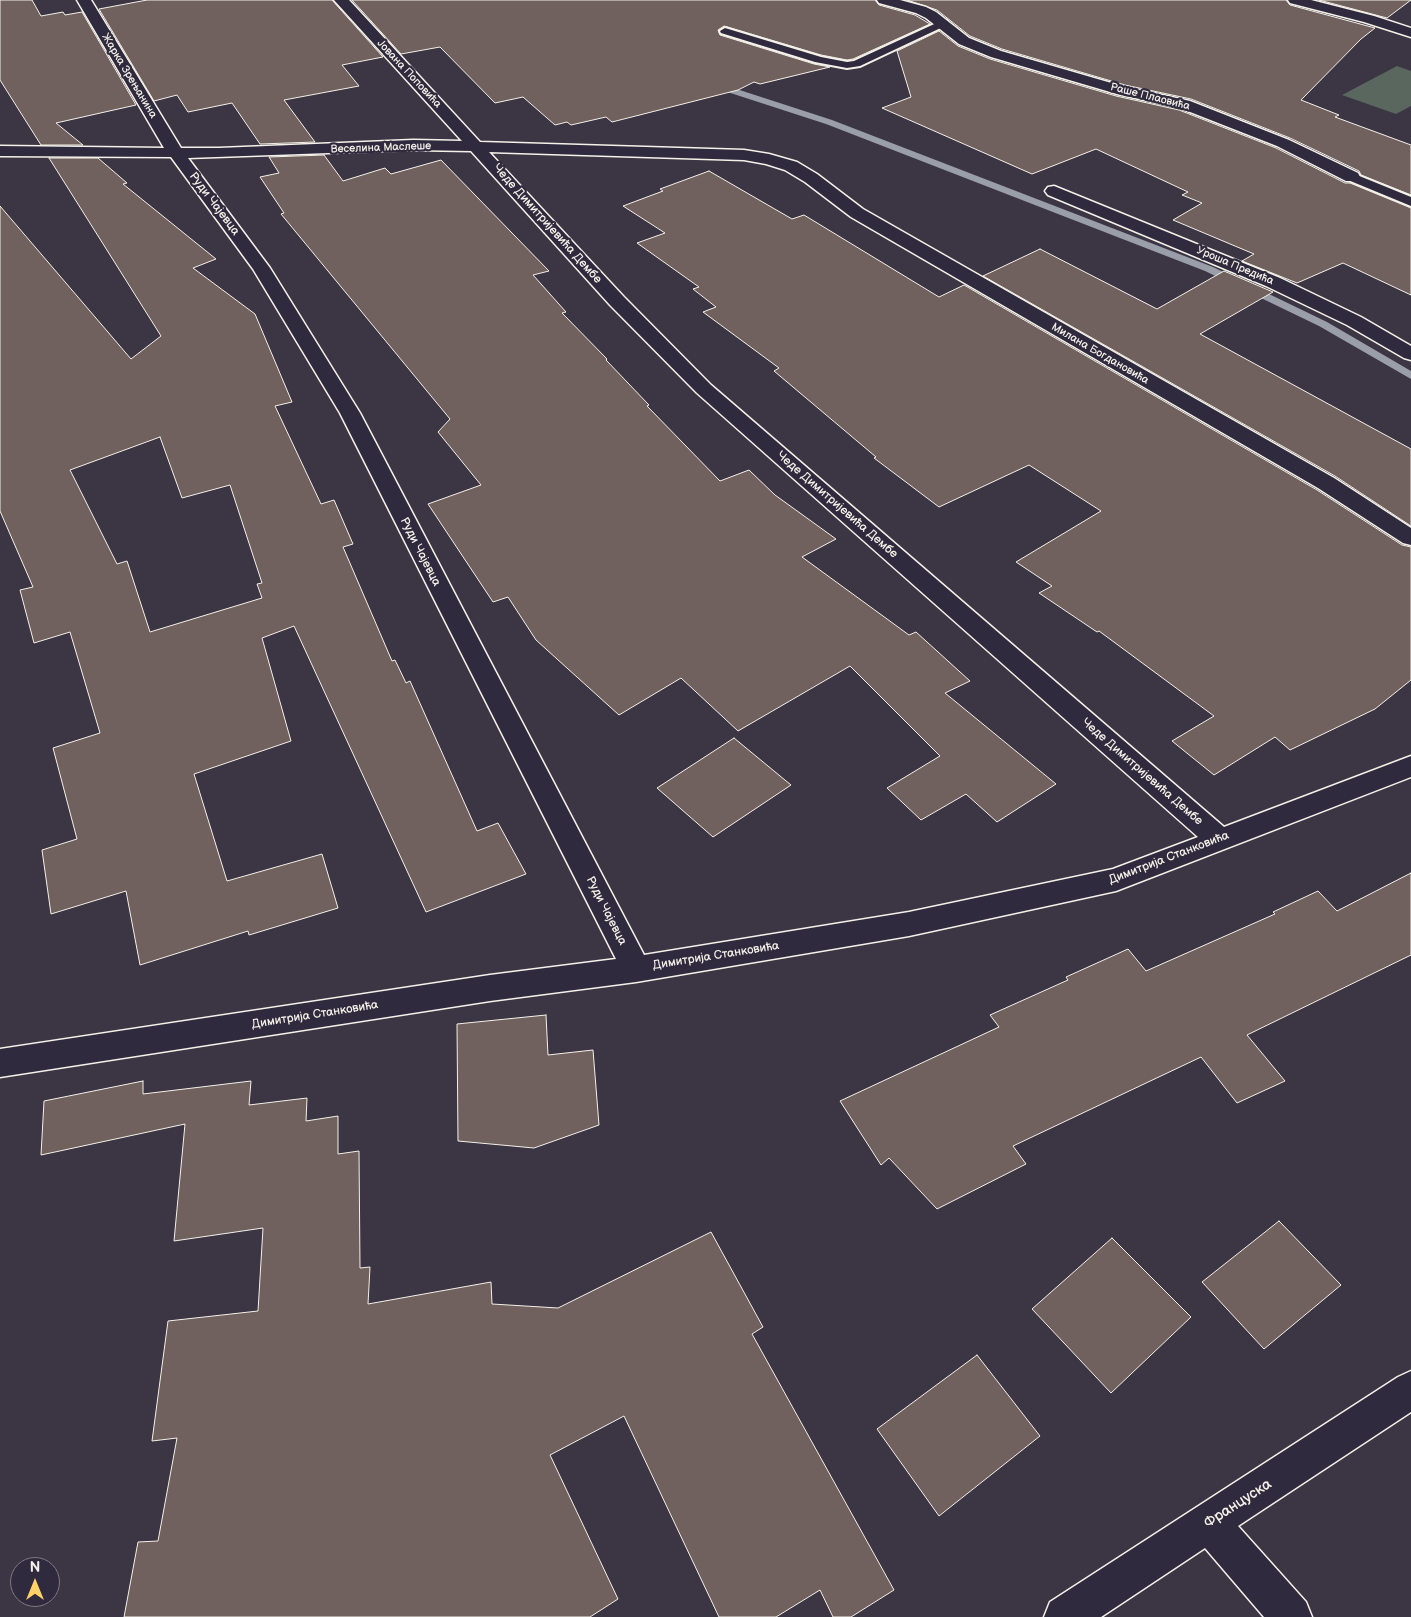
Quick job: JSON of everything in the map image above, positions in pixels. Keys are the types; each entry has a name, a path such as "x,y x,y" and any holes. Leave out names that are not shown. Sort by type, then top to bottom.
{"street":[{"name":"Жарка Зрењанина","path":"84,0 175,152"},
{"name":"Јована Поповића","path":"341,0 478,148"},
{"name":"Раше Плаовића","path":"884,0 921,10 942,23 964,41 996,54 1122,91 1184,104 1284,143 1352,177"},
{"path":"1295,0 1370,19 1411,33"},
{"name":"Веселина Маслеше","path":"0,152 278,152 413,145 478,148 588,148 744,155 769,159 791,166"},
{"name":"Чеде Димитријевића Дембе","path":"478,148 617,301 704,388 1219,839"},
{"name":"Руди Чајевца","path":"175,152 261,268 350,413 636,969"},
{"name":"Милана Богдановића","path":"791,166 811,178 857,213 1326,483 1411,538"},
{"name":"Уроша Предића","path":"1054,191 1273,282 1354,321 1411,354"},
{"name":"Димитрија Станковића","path":"0,1063 490,988 636,969 909,924 1116,880 1411,766"},
{"name":"Француска","path":"1065,1617 1411,1390"},
{"path":"1209,1523 1291,1617"}],"lane":[{"path":"725,31 819,60 847,65 856,64 942,23"},
{"name":"Раше Плаовића","path":"1352,177 1411,202"}],"shaded area":[{"path":"1397,66 1411,71 1411,106 1396,114 1342,95"}],"building":[{"path":"0,0 32,0 41,16 63,12 65,15 82,12 136,105 56,123 83,145 41,145 0,80"},
{"path":"147,0 332,0 383,57 342,65 359,86 284,100 315,142 260,144 232,103 188,112 177,95 154,101 99,9"},
{"path":"352,0 875,0 879,5 915,15 930,24 847,60 821,55 724,26 718,30 720,35 814,64 830,67 760,84 754,82 738,90 612,122 606,117 571,125 567,122 555,125 523,97 495,103 440,47 401,54"},
{"path":"907,0 1286,0 1290,5 1375,28 1361,39 1301,100 1339,115 1335,117 1411,145 1411,195 1361,175 1359,171 1290,138 1191,99 1125,85 1002,49 970,36 937,10"},
{"path":"1319,0 1411,0 1387,18"},
{"path":"939,31 958,46 990,59 1116,96 1179,110 1276,148 1345,183 1350,183 1411,208 1411,295 1343,263 1297,283 1242,261 1254,254 1173,220 1202,203 1182,195 1188,192 1096,149 1032,174 882,108 911,97 897,51"},
{"path":"324,155 343,181 385,168 391,174 441,160 549,271 533,275 566,312 562,313 649,405 647,406 720,481 749,470 775,495 836,539 802,557 909,635 916,632 970,681 945,693 1056,784 997,822 966,794 921,820 887,788 940,756 850,666 738,731 681,678 619,715 536,640 508,597 493,602 428,504 481,485 438,432 450,419 281,214 284,213 260,177 279,173 269,157"},
{"path":"49,158 98,158 127,183 123,184 216,259 193,268 255,314 292,402 275,406 321,504 334,500 353,544 343,547 392,661 395,660 406,683 410,681 477,831 498,823 526,874 426,912 294,626 262,638 291,741 194,774 227,881 322,854 338,908 249,935 248,931 140,965 126,891 51,914 42,850 77,839 53,748 100,733 70,632 34,643 20,590 33,587 0,511 0,206 131,359 161,336","holes":["160,437 182,498 230,485 262,583 257,584 262,598 150,632 127,561 117,564 70,470"]},
{"path":"709,171 792,219 804,215 939,297 964,285 1317,490 1402,545 1411,547 1411,680 1375,709 1290,750 1275,737 1214,775 1172,741 1214,716 1099,631 1097,632 1039,593 1052,586 1016,562 1101,511 1029,465 939,507 874,458 876,457 774,371 779,368 703,312 716,307 693,289 699,287 637,243 665,233 623,206 663,191 660,189"},
{"path":"1040,249 1157,309 1224,271 1273,292 1200,334 1411,449 1411,526 1335,476 983,276"},
{"path":"734,738 791,785 713,837 657,788"},
{"path":"1411,873 1411,955 1247,1035 1285,1081 1237,1103 1201,1057 1013,1146 1026,1164 937,1209 889,1158 881,1165 840,1101 999,1027 990,1015 1068,980 1066,977 1128,949 1146,971 1275,914 1273,912 1318,891 1337,911"},
{"path":"546,1015 548,1055 593,1050 599,1125 534,1148 458,1141 457,1024"},
{"path":"143,1081 143,1094 251,1081 249,1105 307,1098 306,1121 338,1116 338,1154 359,1151 360,1268 370,1267 368,1304 491,1282 492,1304 558,1308 711,1232 763,1327 752,1334 894,1590 851,1617 833,1617 820,1590 776,1617 719,1617 624,1416 550,1455 618,1599 590,1617 124,1617 138,1542 158,1541 177,1438 152,1441 168,1321 258,1311 263,1228 174,1241 185,1124 41,1155 44,1101"},
{"path":"1279,1221 1341,1285 1264,1349 1202,1282"},
{"path":"1112,1238 1191,1317 1111,1393 1032,1309"},
{"path":"977,1355 1040,1436 939,1516 877,1429"}],"waterway":[{"path":"715,85 829,122 1209,269 1323,324 1411,376"}]}
